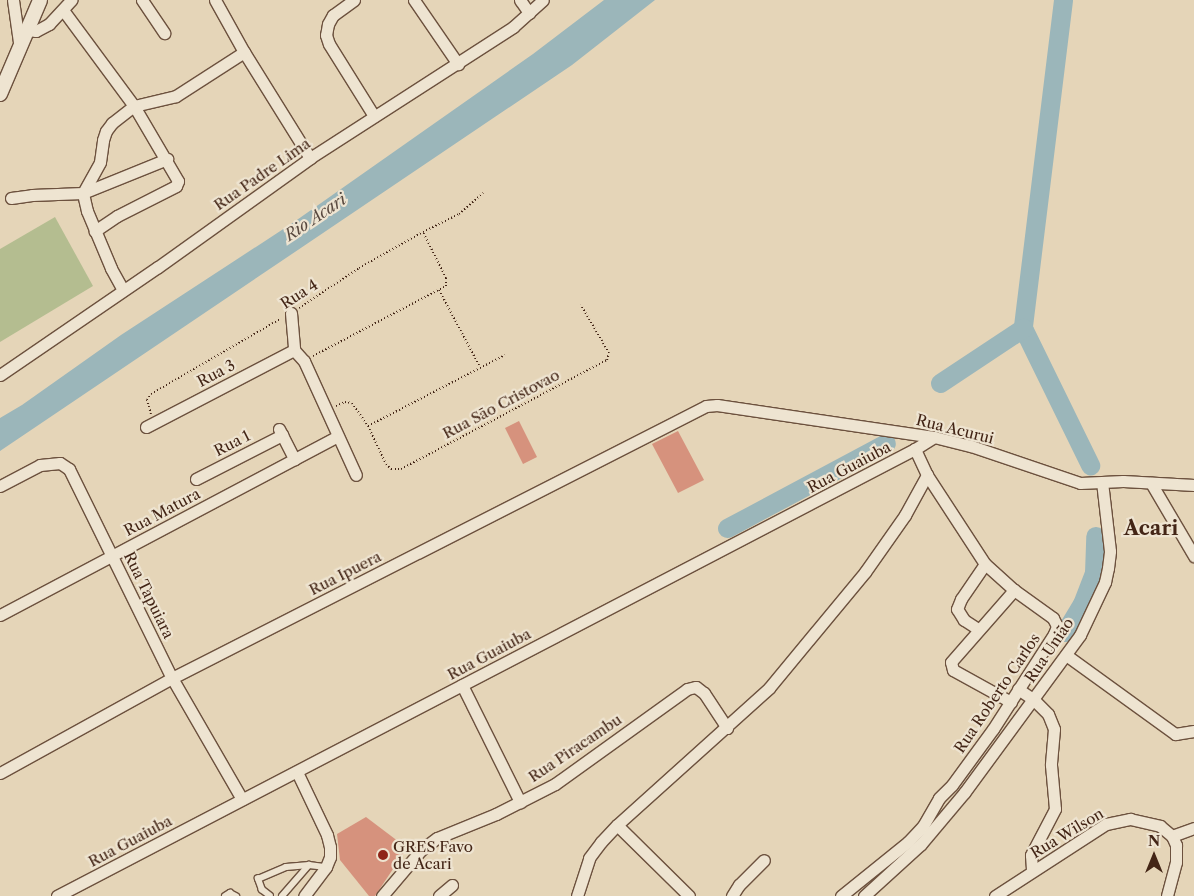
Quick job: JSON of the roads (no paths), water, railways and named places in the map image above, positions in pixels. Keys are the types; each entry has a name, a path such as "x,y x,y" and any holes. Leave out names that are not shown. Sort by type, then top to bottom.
{"street":[{"path":"13,0 20,49"},
{"path":"0,94 40,0"},
{"path":"28,30 41,30 71,0"},
{"path":"142,0 164,32"},
{"path":"215,0 244,52 310,158"},
{"path":"354,0 334,15 328,24 326,35 329,44 374,116"},
{"path":"414,0 458,64"},
{"path":"520,0 529,13"},
{"name":"Rua Padre Lima","path":"0,375 310,158 513,27 543,0"},
{"path":"63,10 134,106 178,178 176,186 117,216 95,231"},
{"path":"123,290 110,268 95,231 83,193 100,162 106,131 112,123 134,106 176,96 244,52"},
{"path":"11,198 40,194 83,193 167,159"},
{"path":"291,313 299,355 327,410 356,475"},
{"name":"Rua 3","path":"150,425 299,355"},
{"name":"Rua Acurui","path":"706,406 728,406 934,437 970,446 1080,483 1151,483 1194,486"},
{"name":"Rua Ipuera","path":"0,773 172,678 706,406"},
{"name":"Rua 1","path":"196,479 280,432 294,459"},
{"name":"Rua Matura","path":"0,615 338,436"},
{"name":"Rua Guaiuba","path":"58,896 915,449 934,437"},
{"name":"Rua Roberto Carlos","path":"843,895 908,842 923,826 939,798 952,785 988,737 1054,634 1057,626 1053,618 1014,590 985,564 927,476 915,449"},
{"name":"Rua Tapuiara","path":"0,486 40,465 60,463 69,469 172,678 242,799"},
{"path":"577,896 589,858 617,825 770,688 865,572 905,515 927,476"},
{"name":"Rua União","path":"864,896 921,844 945,816 1066,655 1091,613 1105,582 1110,551 1102,482"},
{"path":"1151,483 1194,556"},
{"path":"978,629 964,620 957,609 961,599 985,564"},
{"path":"1010,702 956,672 951,666 952,658 1014,590"},
{"path":"1066,655 1175,734 1194,731"},
{"path":"462,685 520,802"},
{"name":"Rua Piracambu","path":"382,896 420,850 437,838 520,802 555,784 594,758 687,689 696,687 704,693 727,728"},
{"path":"1018,689 1033,699 1048,714 1054,729 1052,774 1056,800 1053,815 1031,855 1032,870"},
{"path":"297,772 327,836 330,857 326,867 304,896"},
{"name":"Rua Wilson","path":"995,896 1032,870 1106,824 1130,819 1147,821 1160,826 1172,836"},
{"path":"617,825 689,896"},
{"path":"1167,896 1176,862 1176,845 1172,836 1194,828"},
{"path":"732,896 739,885 764,860"},
{"path":"866,876 876,886"},
{"path":"439,896 452,885"}],"lane":[{"path":"270,896 262,890 258,879 286,867 310,865 326,867"},
{"path":"282,896 310,865"},
{"path":"225,896 230,893 236,896"}],"water":[{"name":"Rio Acari","path":"604,0 655,0 572,65 0,451 0,418 22,405 121,335 294,222 533,54"}],"waterway":[{"path":"1063,0 1023,328 1090,465"},
{"path":"940,383 1023,328"},
{"path":"727,528 886,443"},
{"path":"1065,632 1082,604 1094,573 1095,536"}],"place":[{"name":"GRES Favo de Acari","path":"383,855"}],"district":[{"name":"Acari","path":"1151,528"}]}
